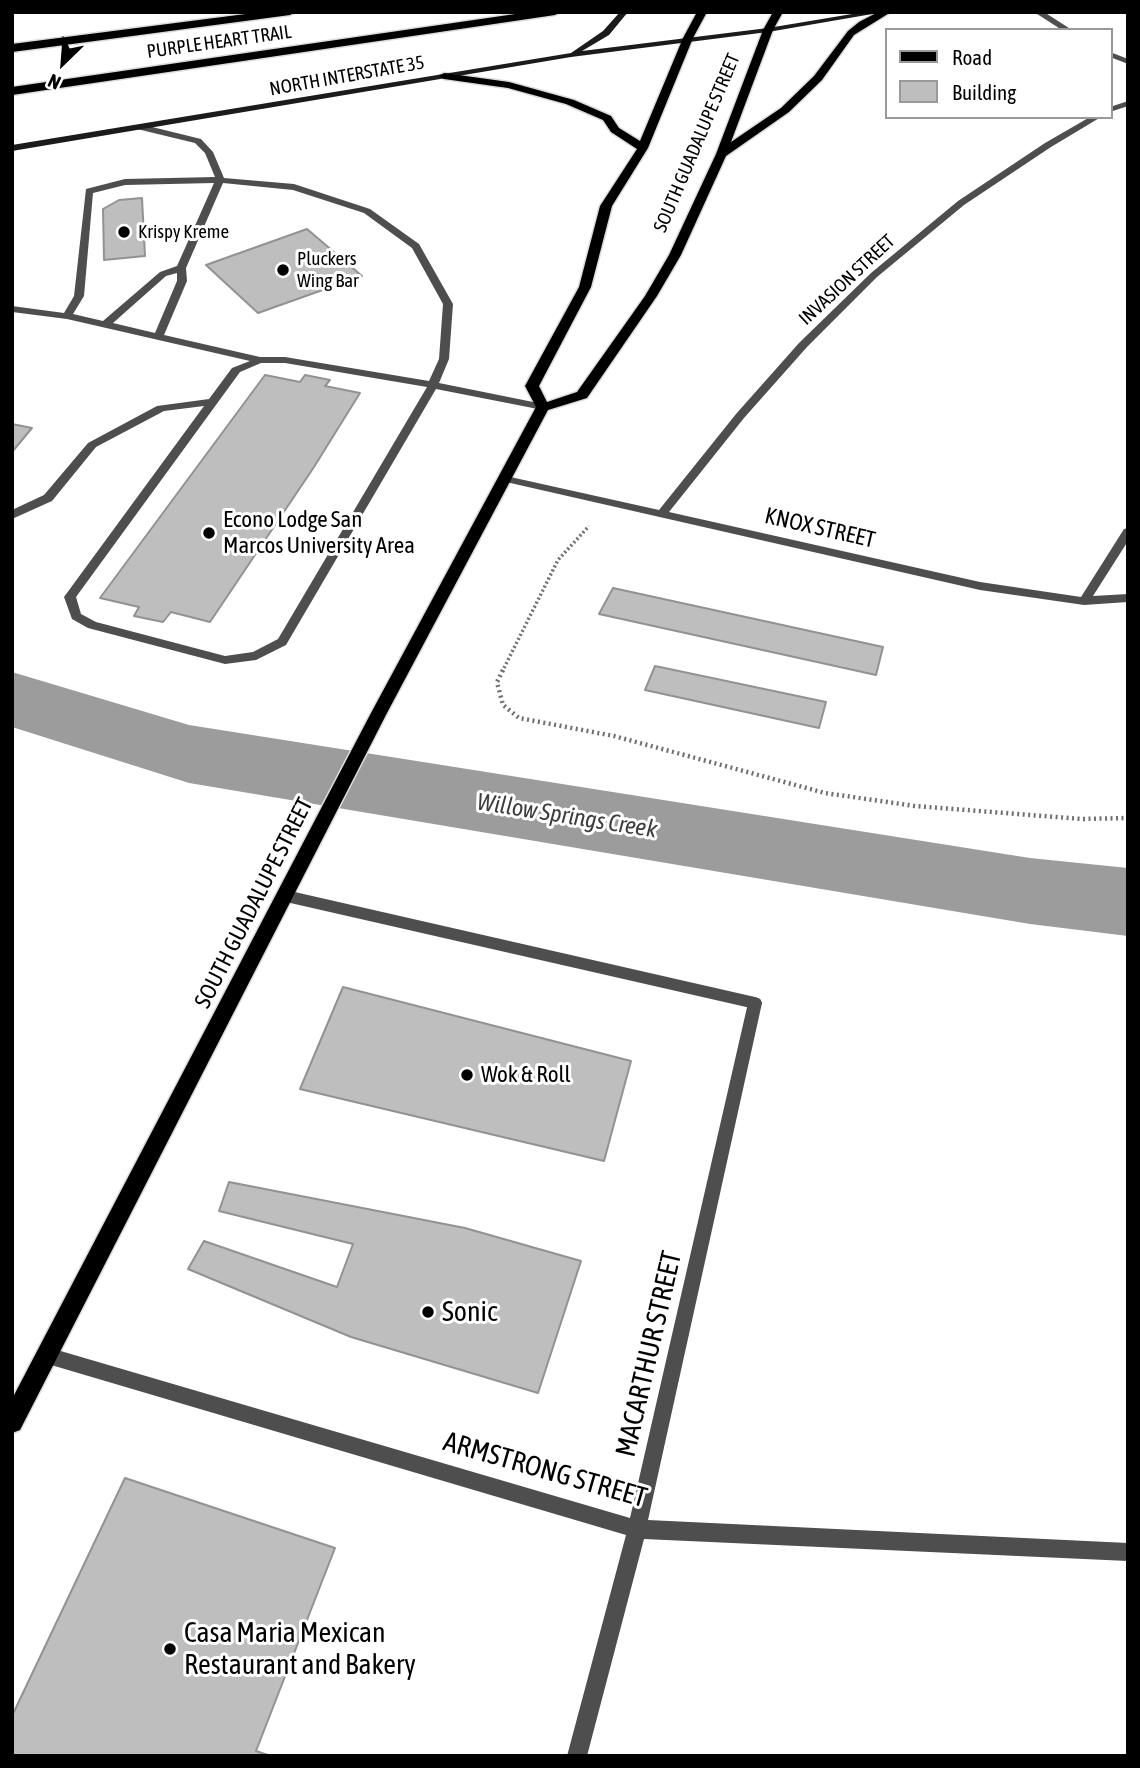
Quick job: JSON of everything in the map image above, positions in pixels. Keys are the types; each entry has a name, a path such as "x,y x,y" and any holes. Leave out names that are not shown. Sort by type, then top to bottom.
{"highway":[{"name":"PURPLE HEART TRAIL","path":"12,48 290,12"},
{"name":"PURPLE HEART TRAIL","path":"12,91 555,12"},
{"path":"12,39 242,19"}],"main road":[{"path":"571,55 606,33 624,12"},
{"path":"543,407 533,386 585,287 606,206 643,148 688,38 702,12"},
{"name":"SOUTH GUADALUPE STREET","path":"12,1422 379,713 543,407 582,395 609,359 675,255 722,154 768,30 778,12"},
{"name":"NORTH INTERSTATE 35","path":"12,148 571,55 688,38 768,30 880,12"},
{"path":"722,154 785,110 818,78 851,33 886,12"},
{"path":"444,76 509,85 570,102 607,118 615,130 643,148"}],"street":[{"path":"1038,12 1065,28"},
{"path":"1112,55 1128,62"},
{"name":"INVASION STREET","path":"662,514 740,416 803,345 874,275 961,203 1048,145 1094,119"},
{"path":"140,127 198,141 209,152 220,180 181,268 182,281 158,337"},
{"path":"67,316 79,296 89,191 125,182 220,180 294,187 367,211 416,246 448,304 444,359 421,410 282,642 256,656 225,660 92,625 76,616 70,597 236,370 260,360"},
{"path":"105,325 163,274 181,268"},
{"path":"12,309 67,316 260,360 285,360 543,407"},
{"path":"12,515 48,498 92,445 161,408 213,402"},
{"name":"KNOX STREET","path":"506,479 980,586 1084,601 1128,598"},
{"path":"1084,601 1128,532"},
{"name":"MACARTHUR STREET","path":"286,896 755,1003 637,1529 577,1756"},
{"name":"ARMSTRONG STREET","path":"47,1356 637,1529 1128,1552"}],"path":[{"path":"607,502 558,560 497,682 503,705 519,718 614,736 825,793 915,806 1082,819 1128,818"}],"building":[{"name":"Krispy Kreme","path":"142,198 145,256 104,260 103,209 119,200"},
{"name":"Pluckers Wing Bar","path":"307,229 362,276 258,313 206,265"},
{"name":"Econo Lodge San Marcos University Area","path":"265,375 300,382 305,375 330,380 325,386 360,393 210,622 171,612 163,622 134,616 139,607 100,598"},
{"path":"12,424 32,428 12,452"},
{"path":"613,588 883,647 876,675 599,614"},
{"path":"655,666 826,702 819,728 645,690"},
{"name":"Wok & Roll","path":"343,987 631,1061 604,1161 300,1089"},
{"name":"Sonic","path":"229,1182 465,1228 581,1261 538,1393 351,1337 188,1269 204,1241 337,1287 353,1244 219,1211"},
{"name":"Casa Maria Mexican Restaurant and Bakery","path":"125,1478 335,1548 256,1751 271,1756 12,1756 12,1716"}],"waterway":[{"name":"Willow Springs Creek","path":"12,699 189,754 1030,891 1128,902"}],"place":[{"name":"Krispy Kreme","path":"124,232"},
{"name":"Pluckers Wing Bar","path":"283,270"},
{"name":"Econo Lodge San Marcos University Area","path":"209,533"},
{"name":"Wok & Roll","path":"467,1075"},
{"name":"Sonic","path":"428,1312"},
{"name":"Casa Maria Mexican Restaurant and Bakery","path":"170,1649"}]}
